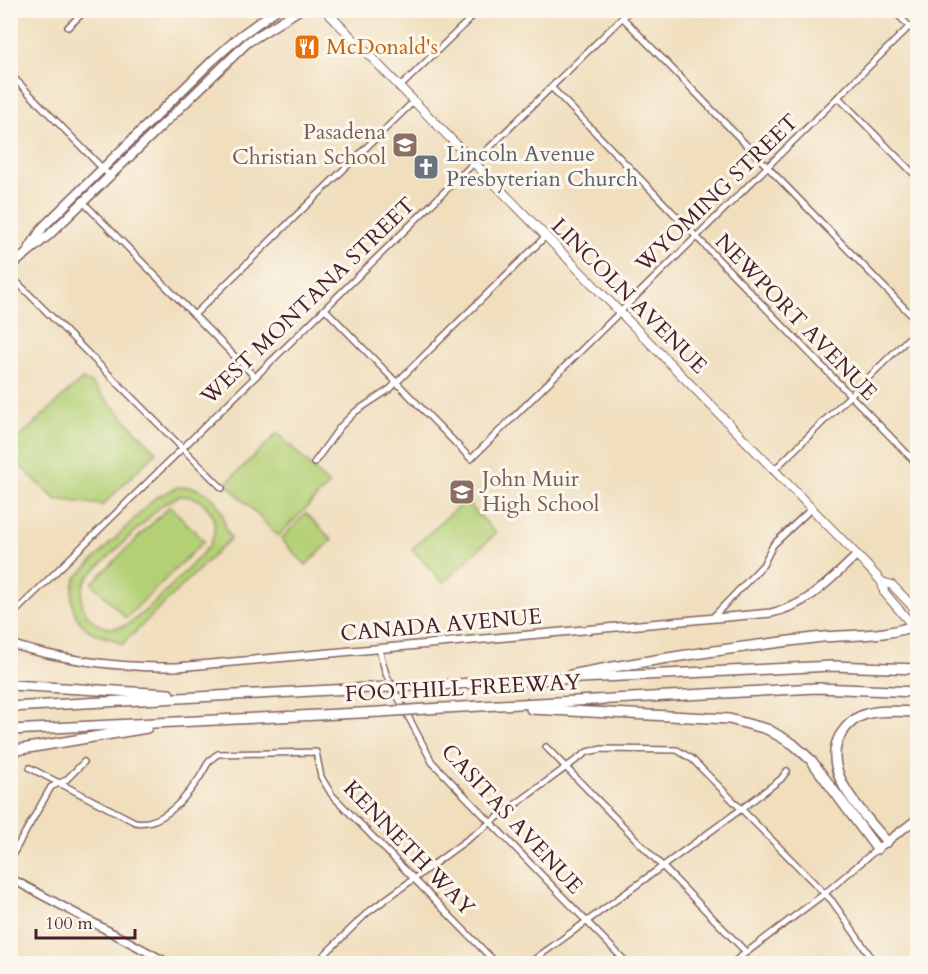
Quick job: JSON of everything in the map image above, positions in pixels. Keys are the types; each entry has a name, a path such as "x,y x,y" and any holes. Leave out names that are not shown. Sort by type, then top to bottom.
{"highway":[{"path":"542,681 657,658 817,638 885,633 916,627"},
{"name":"FOOTHILL FREEWAY","path":"10,707 832,666 918,669"},
{"path":"10,685 207,697"},
{"name":"FOOTHILL FREEWAY","path":"10,730 492,707 817,688 918,692"},
{"path":"492,707 699,717 757,725 784,737 811,760 877,849"},
{"path":"887,842 839,778 834,764 835,749 844,730 859,717 873,713 918,712"},
{"path":"10,751 192,720"}],"main road":[{"path":"27,252 43,227 212,61 240,36 276,10"},
{"path":"10,267 84,202 248,42 299,10"},
{"name":"LINCOLN AVENUE","path":"325,10 882,582 892,585 918,612"},
{"name":"LINCOLN AVENUE","path":"882,582 884,592 916,627"}],"street":[{"path":"68,27 86,10"},
{"path":"399,88 478,10"},
{"name":"WEST MONTANA STREET","path":"10,617 630,10"},
{"path":"893,10 918,35"},
{"path":"623,18 918,321"},
{"name":"WYOMING STREET","path":"396,382 471,459 909,27"},
{"path":"10,74 110,176"},
{"name":"NEWPORT AVENUE","path":"552,88 918,465"},
{"path":"838,97 918,178"},
{"path":"194,315 413,102"},
{"path":"76,195 255,377"},
{"path":"314,463 340,427 355,412 396,382 545,237"},
{"path":"10,275 222,488"},
{"path":"325,309 396,382"},
{"path":"773,471 918,329"},
{"path":"710,619 763,564 773,545 812,508"},
{"name":"CANADA AVENUE","path":"10,644 91,663 145,668 177,667 710,619 787,610 814,596 857,555"},
{"name":"CASITAS AVENUE","path":"379,649 386,674 432,762 628,963"},
{"path":"546,747 746,952"},
{"path":"315,963 367,913 593,750 677,750 685,754 832,901 876,963"},
{"name":"KENNETH WAY","path":"30,768 135,822 147,824 161,819 192,788 211,758 218,754 316,752 321,777 333,795 498,963"},
{"path":"10,859 51,787 66,780 84,762"},
{"path":"528,963 740,810 787,771"},
{"path":"731,963 824,894 918,818"},
{"path":"10,878 157,961 170,963"}],"green space":[{"path":"82,379 91,383 156,452 103,505 55,499 11,457 11,445"},
{"path":"278,433 329,485 278,536 226,483"},
{"path":"178,487 193,488 206,493 220,509 226,530 231,538 122,645 89,630 77,618 72,603 73,586 76,578 155,498","holes":["179,496 198,500 210,511 215,528 209,546 144,612 126,625 109,628 89,618 82,600 83,586 87,578 162,505"]},
{"path":"465,500 496,533 443,583 412,549"},
{"path":"170,506 204,541 126,618 92,583"},
{"path":"306,513 332,540 306,565 281,539"}],"place":[{"name":"McDonald's","path":"307,47"},
{"name":"Pasadena Christian School","path":"405,145"},
{"name":"Lincoln Avenue Presbyterian Church","path":"426,167"},
{"name":"John Muir High School","path":"462,492"}]}
